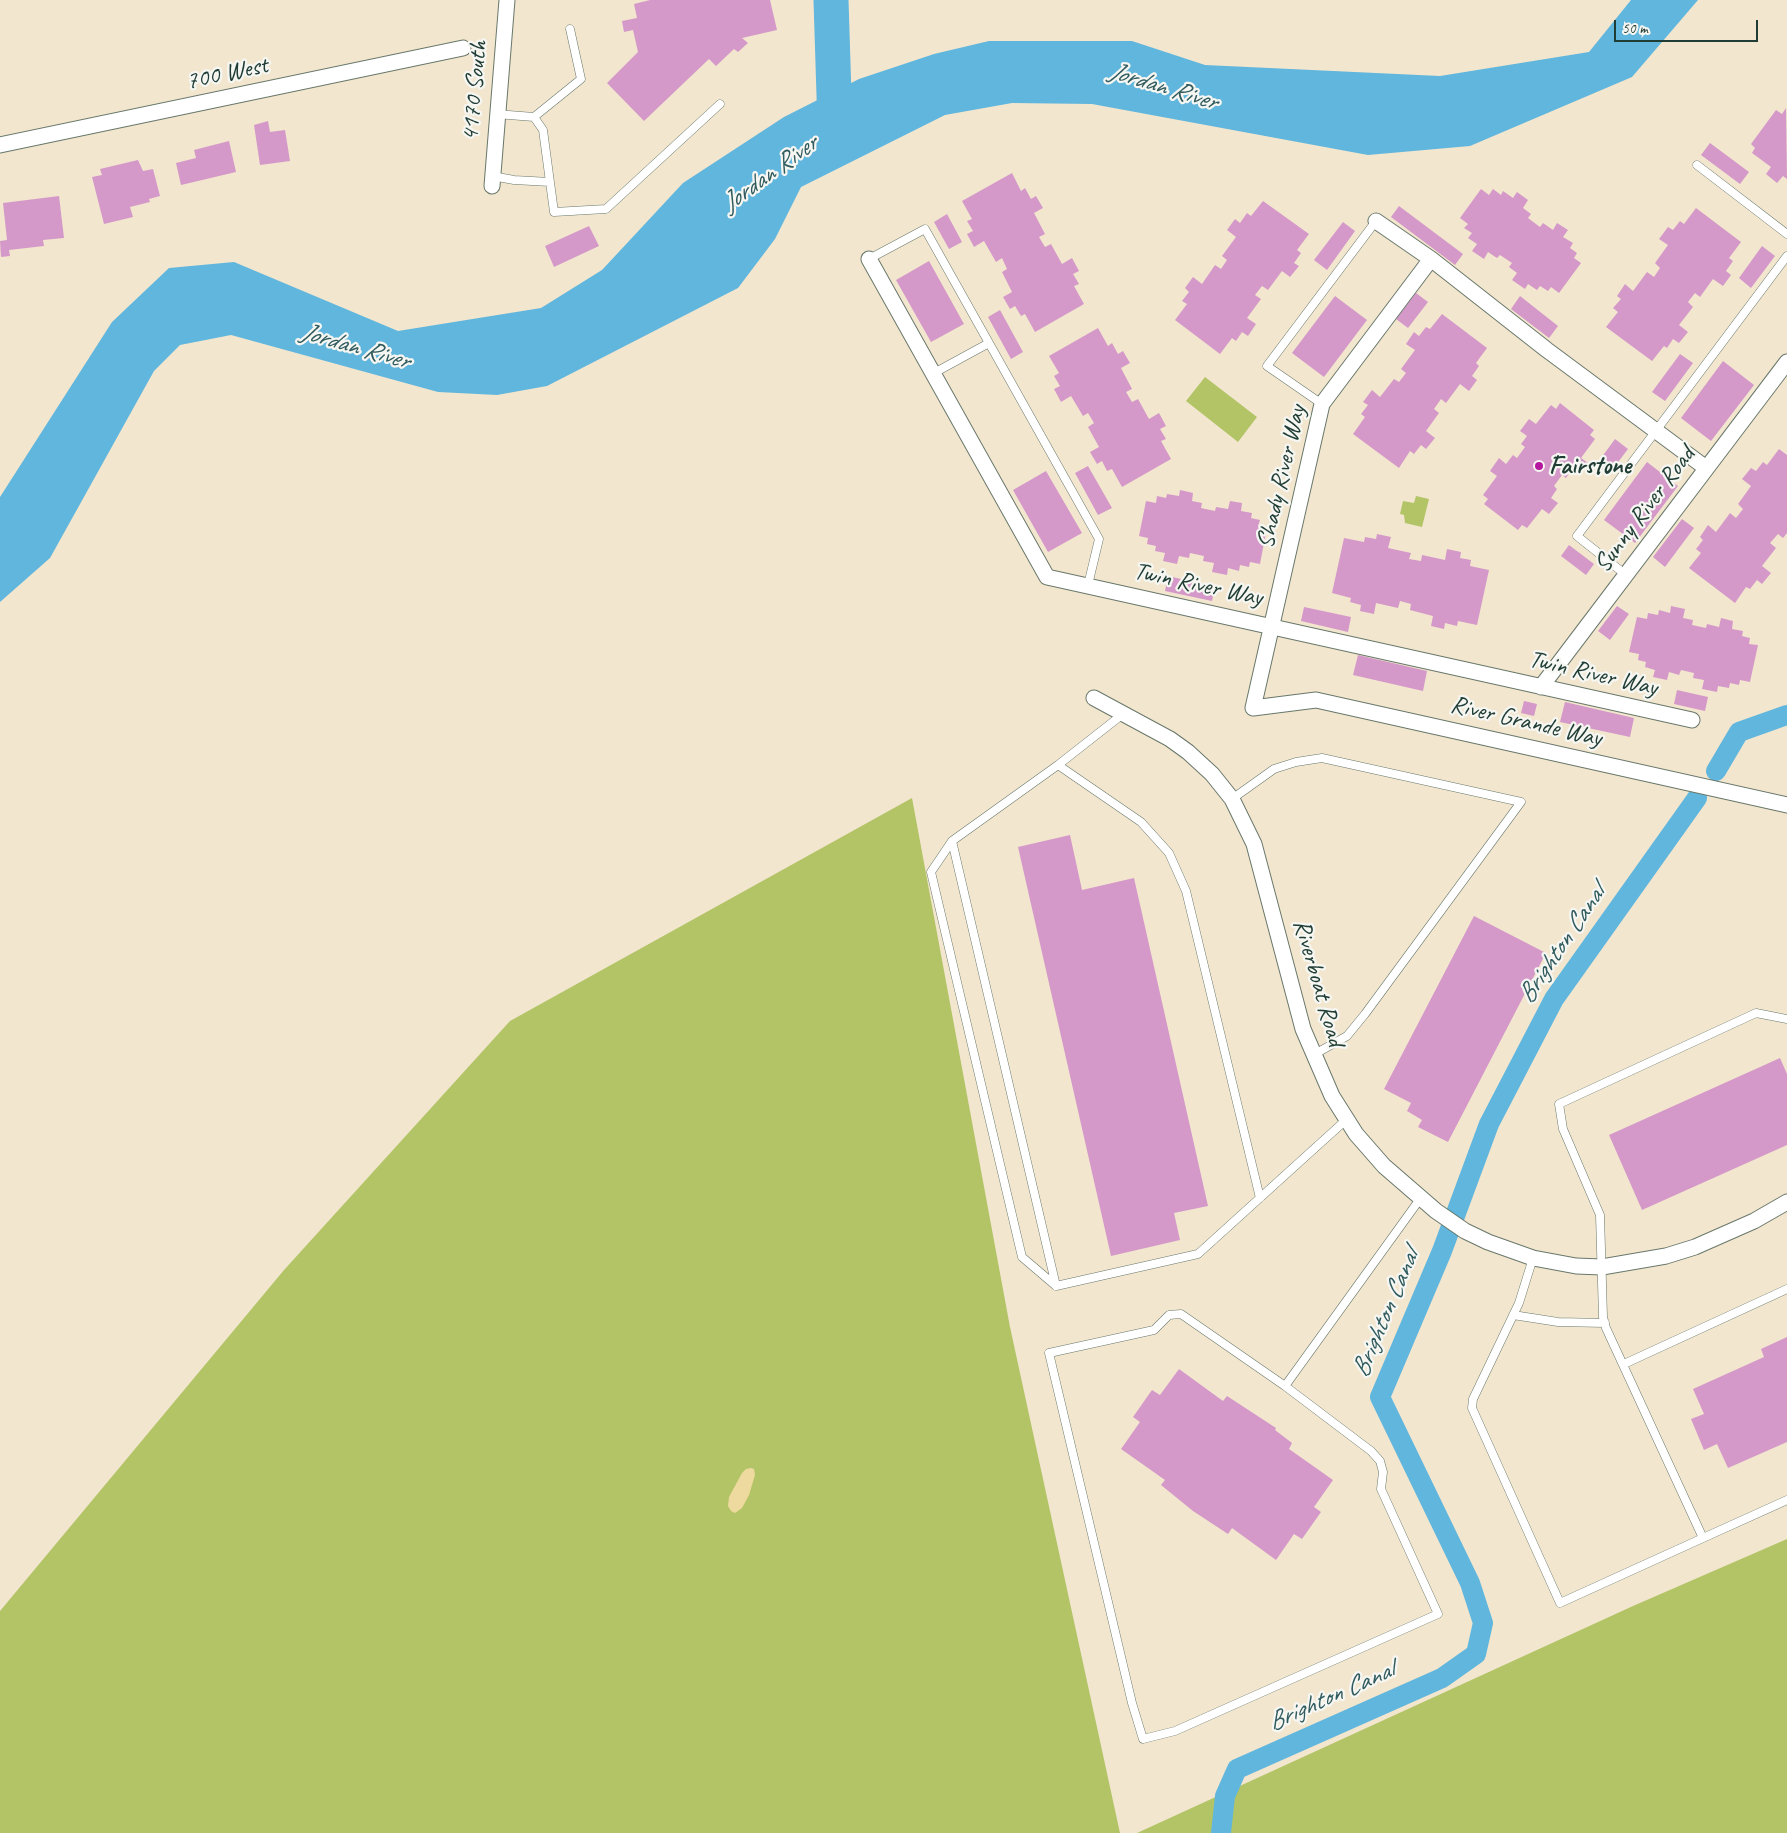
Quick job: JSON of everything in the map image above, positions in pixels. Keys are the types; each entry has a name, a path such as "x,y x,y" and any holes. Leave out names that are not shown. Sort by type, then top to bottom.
{"street":[{"name":"4170 South","path":"492,181 496,114 507,0"},
{"name":"700 West","path":"0,145 463,48"},
{"path":"1376,221 1431,259 1655,432 1706,468"},
{"name":"Shady River Way","path":"1253,708 1258,678 1273,625 1322,404 1431,259"},
{"name":"Twin River Way","path":"869,260 1048,576 1692,720"},
{"name":"Sunny River Road","path":"1541,687 1787,362"},
{"name":"Riverboat Road","path":"1094,698 1170,738 1212,774 1232,799 1254,844 1294,1002 1312,1055 1332,1096 1356,1134 1384,1166 1436,1211 1466,1231 1533,1258 1576,1266 1602,1266 1658,1258 1696,1247 1754,1221 1787,1202"},
{"name":"River Grande Way","path":"1253,708 1316,700 1787,805"}],"lane":[{"path":"496,114 534,117 581,78 570,29"},
{"path":"534,117 542,130 554,212 606,209 720,104"},
{"path":"1697,165 1787,234"},
{"path":"492,181 550,182"},
{"path":"1322,404 1267,366 1376,221"},
{"path":"869,260 925,229 1099,540 1088,585"},
{"path":"1626,575 1577,536 1787,256"},
{"path":"934,373 989,343"},
{"path":"1056,1286 1022,1257 931,872 952,842 1058,765 1123,714"},
{"path":"1232,799 1264,775 1285,765 1329,758 1521,802 1359,1022 1339,1042 1312,1055"},
{"path":"1058,765 1141,822 1169,853 1186,891 1260,1198"},
{"path":"952,842 1056,1286"},
{"path":"1703,1538 1605,1323 1600,1215 1563,1130 1559,1104 1756,1013 1787,1019"},
{"path":"1056,1286 1198,1254 1347,1119"},
{"path":"1285,1386 1420,1199"},
{"path":"1533,1258 1513,1314 1473,1399 1472,1408 1560,1603 1787,1500"},
{"path":"1624,1364 1787,1289"},
{"path":"1181,1314 1285,1386 1371,1451 1380,1461 1384,1472 1381,1489 1438,1614 1184,1727 1143,1739 1132,1703 1049,1353 1154,1330 1169,1315 1181,1314"},
{"path":"1513,1314 1558,1322 1605,1323"}],"green space":[{"path":"1205,377 1257,417 1238,442 1186,401"},
{"path":"1416,496 1429,499 1422,527 1405,523 1404,515 1400,514 1403,501 1414,503"},
{"path":"912,798 1010,1327 1120,1833 0,1833 0,1611 284,1270 510,1021"},
{"path":"1787,1539 1787,1833 1137,1833 1633,1606"}],"sand":[{"path":"746,1469 754,1469 755,1475 749,1495 742,1508 735,1513 728,1506 729,1497 742,1473"}],"water":[{"name":"Jordan River","path":"1631,0 1698,0 1632,77 1470,146 1368,155 1092,104 1012,103 945,115 801,187 775,239 738,288 547,386 497,395 438,392 231,335 180,345 154,371 50,558 0,602 0,497 112,322 169,268 234,262 398,331 541,308 602,270 683,183 784,117 859,79 934,54 989,41 1132,41 1205,65 1440,76 1589,52"}],"building":[{"path":"650,0 770,0 777,30 742,38 748,43 738,52 734,49 716,66 709,59 644,121 607,83 638,52 633,30 624,32 622,21 637,18 634,4"},
{"path":"1786,108 1787,179 1783,176 1777,183 1766,174 1771,167 1752,153 1755,148 1751,144 1776,110 1782,114"},
{"path":"268,121 270,132 285,130 290,161 260,165 254,125"},
{"path":"229,141 236,172 181,185 176,163 196,158 194,150"},
{"path":"1710,143 1749,172 1740,184 1701,155"},
{"path":"138,160 143,171 153,169 160,196 149,199 150,202 130,207 133,217 104,224 92,177 102,175 100,169"},
{"path":"1012,173 1021,191 1025,188 1031,199 1036,196 1043,208 1034,213 1045,234 1039,237 1045,247 1051,244 1062,264 1072,258 1079,271 1073,274 1079,284 1074,286 1084,304 1035,332 1025,314 1021,316 1015,306 1010,309 1003,297 1012,292 1002,272 1007,269 1002,258 996,262 984,241 974,247 967,234 973,231 967,221 972,219 962,201"},
{"path":"1481,189 1489,195 1493,189 1501,195 1503,191 1513,198 1517,192 1528,200 1523,208 1531,214 1528,218 1540,227 1543,223 1553,230 1557,223 1568,230 1563,237 1573,243 1570,248 1577,253 1574,258 1581,263 1559,293 1551,287 1548,291 1540,286 1537,290 1528,284 1525,289 1512,280 1517,273 1509,267 1512,263 1500,255 1497,258 1488,252 1484,259 1472,251 1477,244 1468,238 1472,233 1464,228 1468,224 1460,218"},
{"path":"59,196 64,238 43,240 44,246 9,250 10,256 1,257 0,241 7,240 3,203"},
{"path":"1263,201 1309,234 1297,250 1301,253 1294,263 1299,266 1290,277 1282,271 1268,290 1262,286 1255,295 1261,299 1247,318 1256,324 1248,336 1242,332 1236,341 1232,338 1220,354 1175,320 1187,304 1182,301 1189,292 1185,288 1193,277 1202,284 1215,265 1221,269 1227,260 1222,256 1236,237 1227,230 1235,219 1240,223 1247,213 1251,216"},
{"path":"1399,206 1463,254 1455,265 1391,217"},
{"path":"1696,208 1741,242 1729,258 1733,261 1726,271 1731,275 1723,286 1713,279 1700,297 1695,293 1688,302 1693,307 1679,325 1688,332 1679,343 1673,339 1667,348 1664,346 1652,361 1606,327 1618,312 1613,308 1621,299 1617,296 1625,284 1633,291 1647,272 1654,277 1660,268 1655,263 1668,245 1659,239 1668,227 1673,230 1680,221 1684,224"},
{"path":"947,214 962,242 949,249 934,222"},
{"path":"1343,222 1355,231 1327,270 1314,260"},
{"path":"589,226 599,246 554,267 545,246"},
{"path":"1762,246 1775,256 1751,288 1739,278"},
{"path":"929,261 964,324 931,342 896,280"},
{"path":"1416,293 1428,302 1408,328 1396,319"},
{"path":"1335,296 1367,320 1324,377 1292,353"},
{"path":"1520,296 1558,326 1549,338 1511,309"},
{"path":"1000,310 1023,352 1011,359 988,317"},
{"path":"1442,314 1487,348 1476,363 1479,366 1472,376 1477,380 1469,391 1460,384 1446,403 1441,399 1434,409 1439,413 1426,431 1435,438 1426,449 1421,445 1414,454 1410,451 1399,468 1353,434 1365,417 1361,414 1368,405 1363,402 1372,390 1380,397 1394,379 1399,382 1406,373 1401,369 1415,350 1406,344 1414,332 1419,336 1426,327 1430,329"},
{"path":"1098,328 1108,346 1112,343 1118,354 1123,351 1130,363 1121,368 1132,389 1126,392 1132,402 1138,399 1149,419 1159,413 1166,426 1160,429 1166,439 1161,441 1171,459 1122,487 1112,469 1107,471 1102,461 1097,464 1090,452 1099,447 1088,427 1094,423 1088,413 1083,416 1071,396 1061,402 1054,389 1060,386 1054,376 1059,373 1049,356"},
{"path":"1680,354 1693,363 1665,401 1652,392"},
{"path":"1723,361 1754,385 1711,441 1681,418"},
{"name":"Fairstone","path":"1560,403 1594,430 1590,435 1595,439 1581,458 1588,463 1579,474 1572,469 1566,478 1562,475 1554,486 1557,489 1551,498 1558,503 1549,514 1542,509 1527,528 1522,525 1518,530 1484,504 1488,499 1483,495 1497,476 1490,471 1499,458 1506,464 1513,455 1517,458 1525,447 1521,444 1527,436 1520,431 1529,419 1536,424 1551,405 1556,409"},
{"path":"1615,439 1628,449 1609,474 1596,465"},
{"path":"1779,449 1787,455 1787,533 1783,538 1778,534 1770,543 1776,548 1762,566 1771,573 1762,584 1757,580 1750,589 1746,587 1735,603 1689,568 1701,553 1696,549 1703,540 1700,537 1708,525 1716,532 1730,513 1736,518 1743,509 1738,504 1751,486 1742,479 1751,468 1756,471 1763,462 1767,465"},
{"path":"1647,462 1678,486 1635,543 1604,520"},
{"path":"1088,466 1112,508 1098,515 1075,473"},
{"path":"1046,471 1082,533 1048,552 1013,490"},
{"path":"1180,490 1193,493 1192,501 1202,503 1201,508 1215,511 1216,507 1228,509 1230,501 1242,503 1241,511 1252,513 1251,518 1260,520 1258,526 1267,527 1260,564 1250,562 1249,567 1240,565 1239,571 1228,568 1227,575 1212,572 1214,563 1203,561 1204,556 1190,553 1189,558 1179,556 1177,564 1163,561 1165,553 1155,551 1156,546 1147,544 1148,538 1139,536 1146,501 1156,503 1157,496 1166,498 1167,494 1179,496"},
{"path":"1682,519 1694,528 1665,567 1653,557"},
{"path":"1377,534 1391,537 1388,548 1411,553 1409,559 1421,561 1422,555 1445,560 1447,549 1461,552 1460,558 1471,560 1470,566 1489,570 1477,625 1458,621 1457,626 1445,623 1444,629 1431,626 1433,616 1410,610 1411,604 1400,601 1398,608 1376,603 1374,614 1360,611 1361,605 1350,602 1351,598 1332,593 1344,538 1364,542 1365,537 1376,539"},
{"path":"1569,545 1594,564 1586,575 1561,556"},
{"path":"1168,576 1215,587 1212,601 1165,591"},
{"path":"1617,606 1629,614 1610,640 1598,631"},
{"path":"1671,606 1685,609 1683,618 1693,620 1692,625 1706,628 1707,624 1719,627 1721,618 1733,621 1732,629 1743,631 1742,636 1750,638 1749,644 1758,645 1750,682 1740,680 1739,685 1730,683 1729,688 1718,686 1717,692 1702,689 1704,680 1693,678 1694,673 1681,670 1679,675 1669,672 1667,680 1653,677 1655,670 1645,667 1646,662 1638,660 1639,654 1629,652 1637,617 1647,619 1648,613 1658,615 1659,610 1670,613"},
{"path":"1304,607 1351,617 1348,632 1301,621"},
{"path":"1358,655 1427,671 1423,691 1353,675"},
{"path":"1677,690 1708,697 1705,711 1674,704"},
{"path":"1524,701 1537,704 1534,716 1521,713"},
{"path":"1565,702 1634,718 1630,737 1560,722"},
{"path":"1070,835 1082,890 1134,878 1208,1206 1174,1213 1180,1240 1111,1256 1018,847"},
{"path":"1474,916 1546,953 1448,1142 1418,1127 1422,1120 1407,1111 1411,1103 1384,1089"},
{"path":"1780,1058 1787,1074 1787,1145 1642,1210 1609,1135"},
{"path":"1787,1337 1787,1442 1728,1468 1717,1444 1704,1450 1691,1419 1704,1414 1693,1389 1764,1357 1761,1349"},
{"path":"1179,1369 1223,1401 1227,1396 1276,1428 1275,1430 1292,1443 1289,1449 1333,1480 1314,1507 1321,1512 1302,1539 1294,1534 1276,1560 1232,1528 1228,1534 1193,1511 1161,1485 1165,1480 1121,1449 1140,1422 1133,1417 1152,1390 1160,1395"}],"waterway":[{"path":"831,0 835,127"},
{"name":"Brighton Canal","path":"1716,771 1739,732 1787,715"},
{"name":"Brighton Canal","path":"1221,1833 1225,1796 1237,1769 1442,1678 1476,1654 1483,1623 1470,1583 1380,1397 1442,1251 1489,1124 1554,999 1697,798"}],"place":[{"name":"Fairstone","path":"1539,466"}]}
